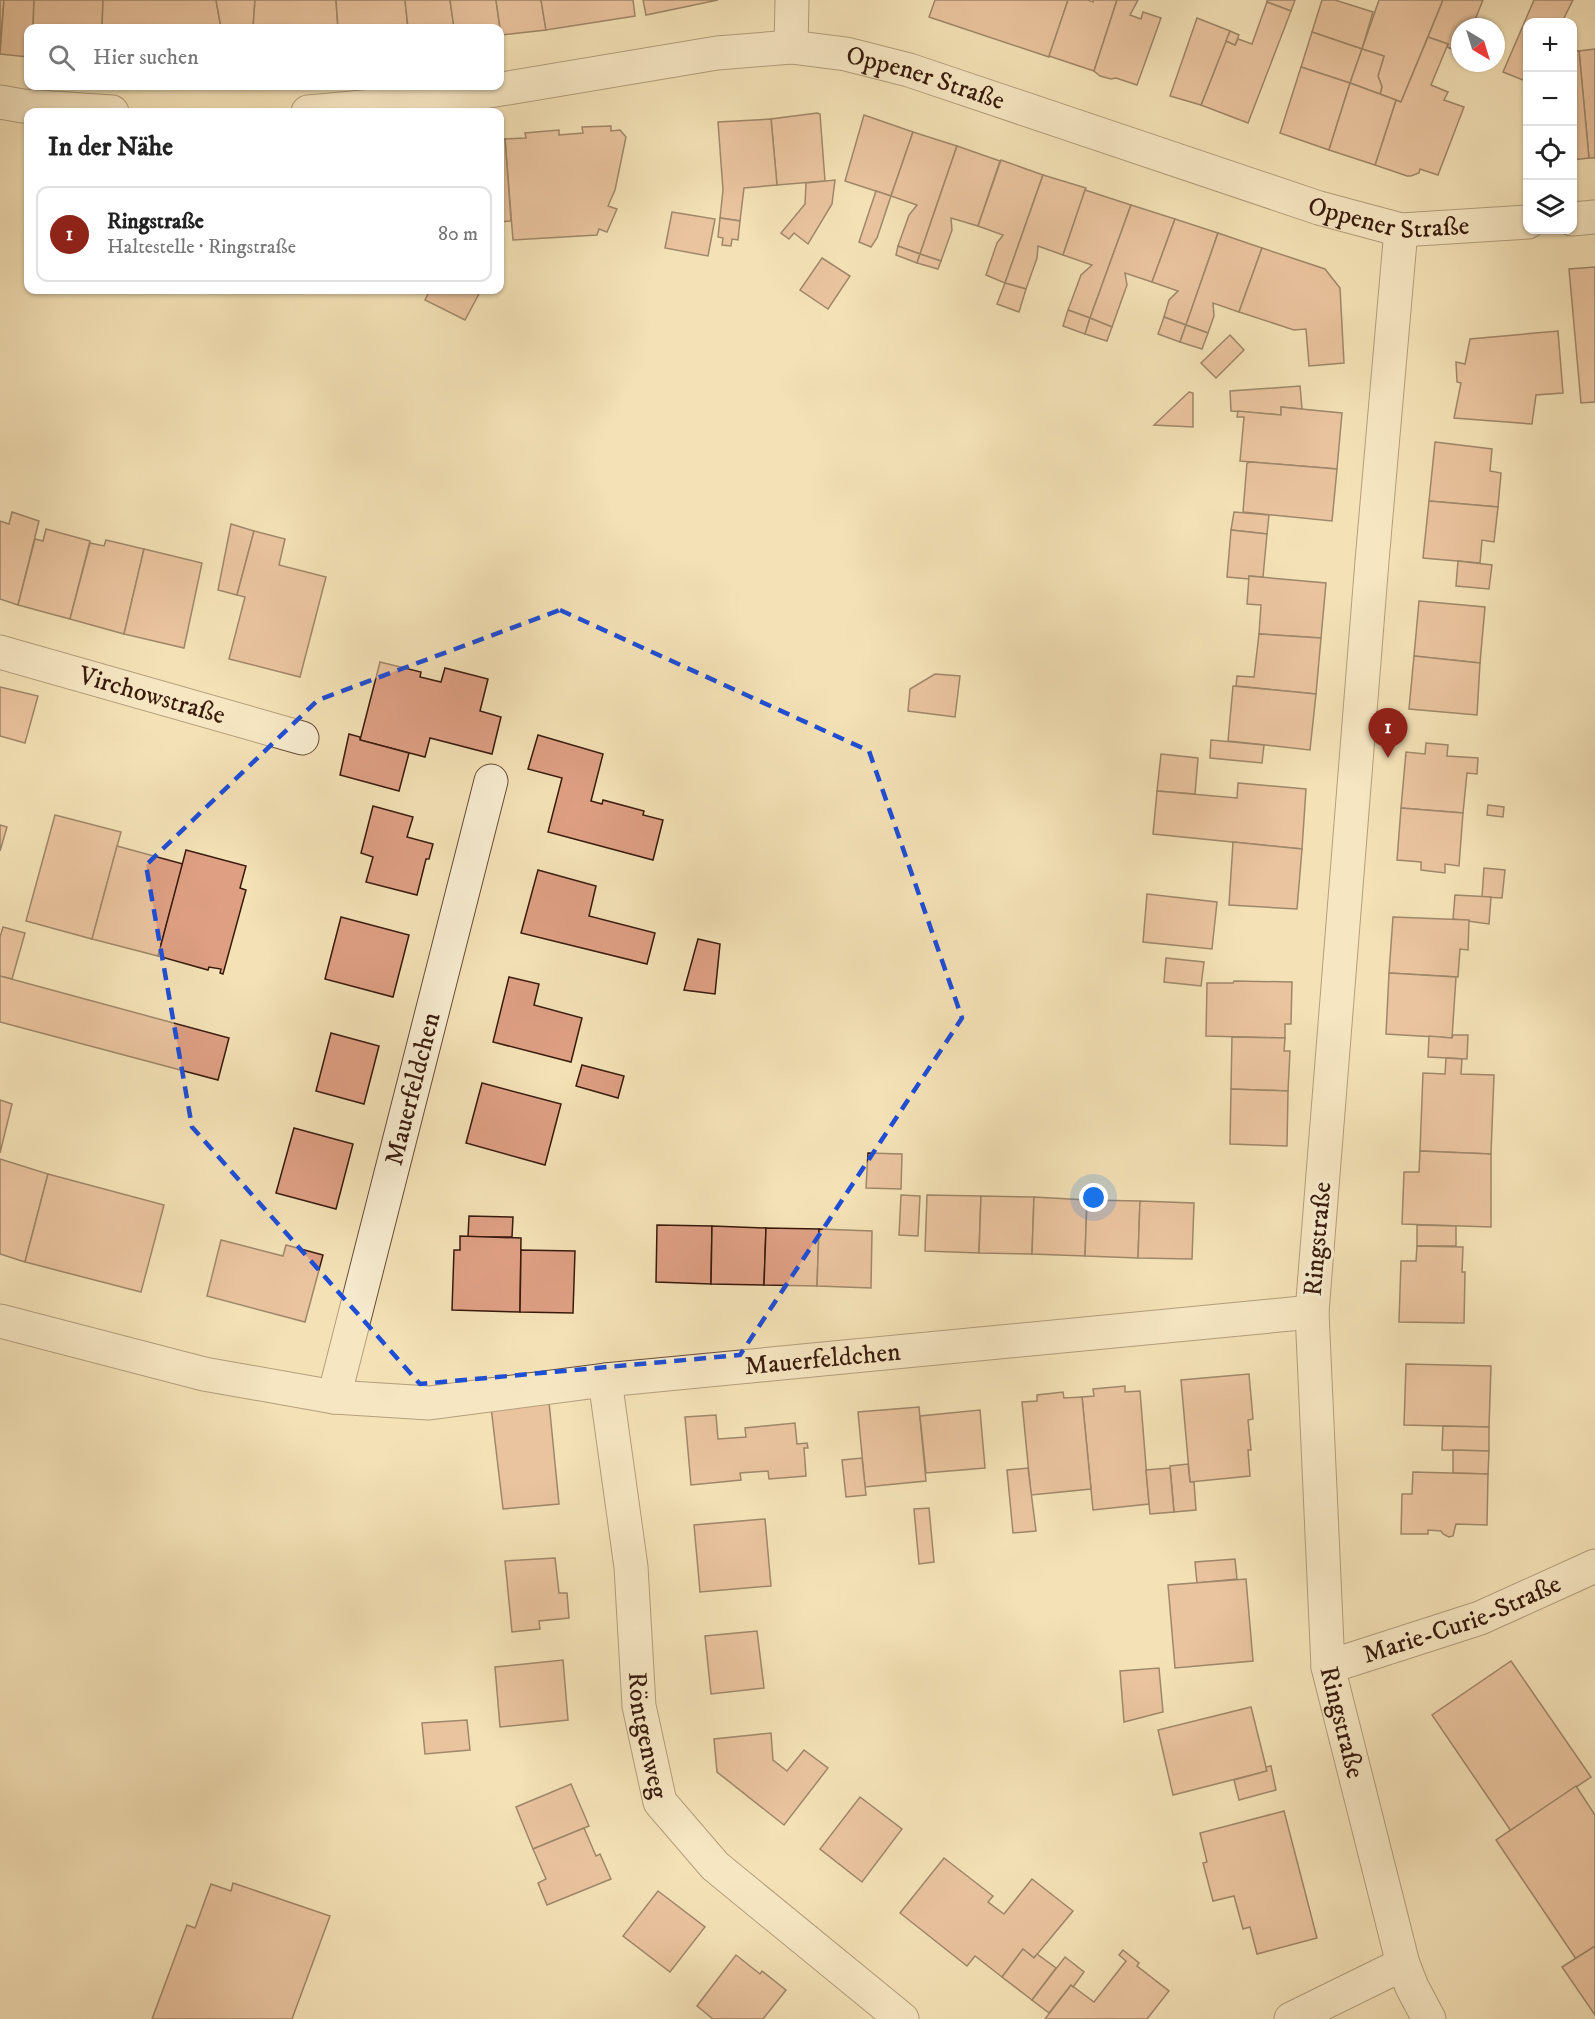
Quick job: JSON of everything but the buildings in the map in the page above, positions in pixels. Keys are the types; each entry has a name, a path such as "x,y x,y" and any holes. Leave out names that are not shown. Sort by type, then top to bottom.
{"street":[{"path":"791,47 792,0"},
{"name":"Oppener Straße","path":"504,89 717,53 791,47 846,54 909,70 1318,208 1401,230 1523,222"},
{"name":"Oppener Straße","path":"352,108 430,101 496,90"},
{"path":"0,102 53,108"},
{"path":"1577,219 1595,217"},
{"name":"Ringstraße","path":"1401,230 1312,1312 1328,1667 1403,1964 1429,2019"},
{"name":"Virchowstraße","path":"0,652 302,738"},
{"name":"Mauerfeldchen","path":"334,1397 491,781"},
{"name":"Mauerfeldchen","path":"0,1321 204,1374 334,1397 429,1403 605,1380 1312,1312"},
{"name":"Röntgenweg","path":"605,1380 631,1567 639,1706 660,1802 715,1866 902,2019"},
{"name":"Marie-Curie-Straße","path":"1328,1667 1480,1618 1595,1566"},
{"path":"1291,2019 1403,1964"}],"highlighted area":[{"path":"560,610 869,751 962,1018 740,1355 420,1384 192,1127 146,865 318,700"}],"place":[{"name":"Ringstraße","path":"1388,758"}]}
